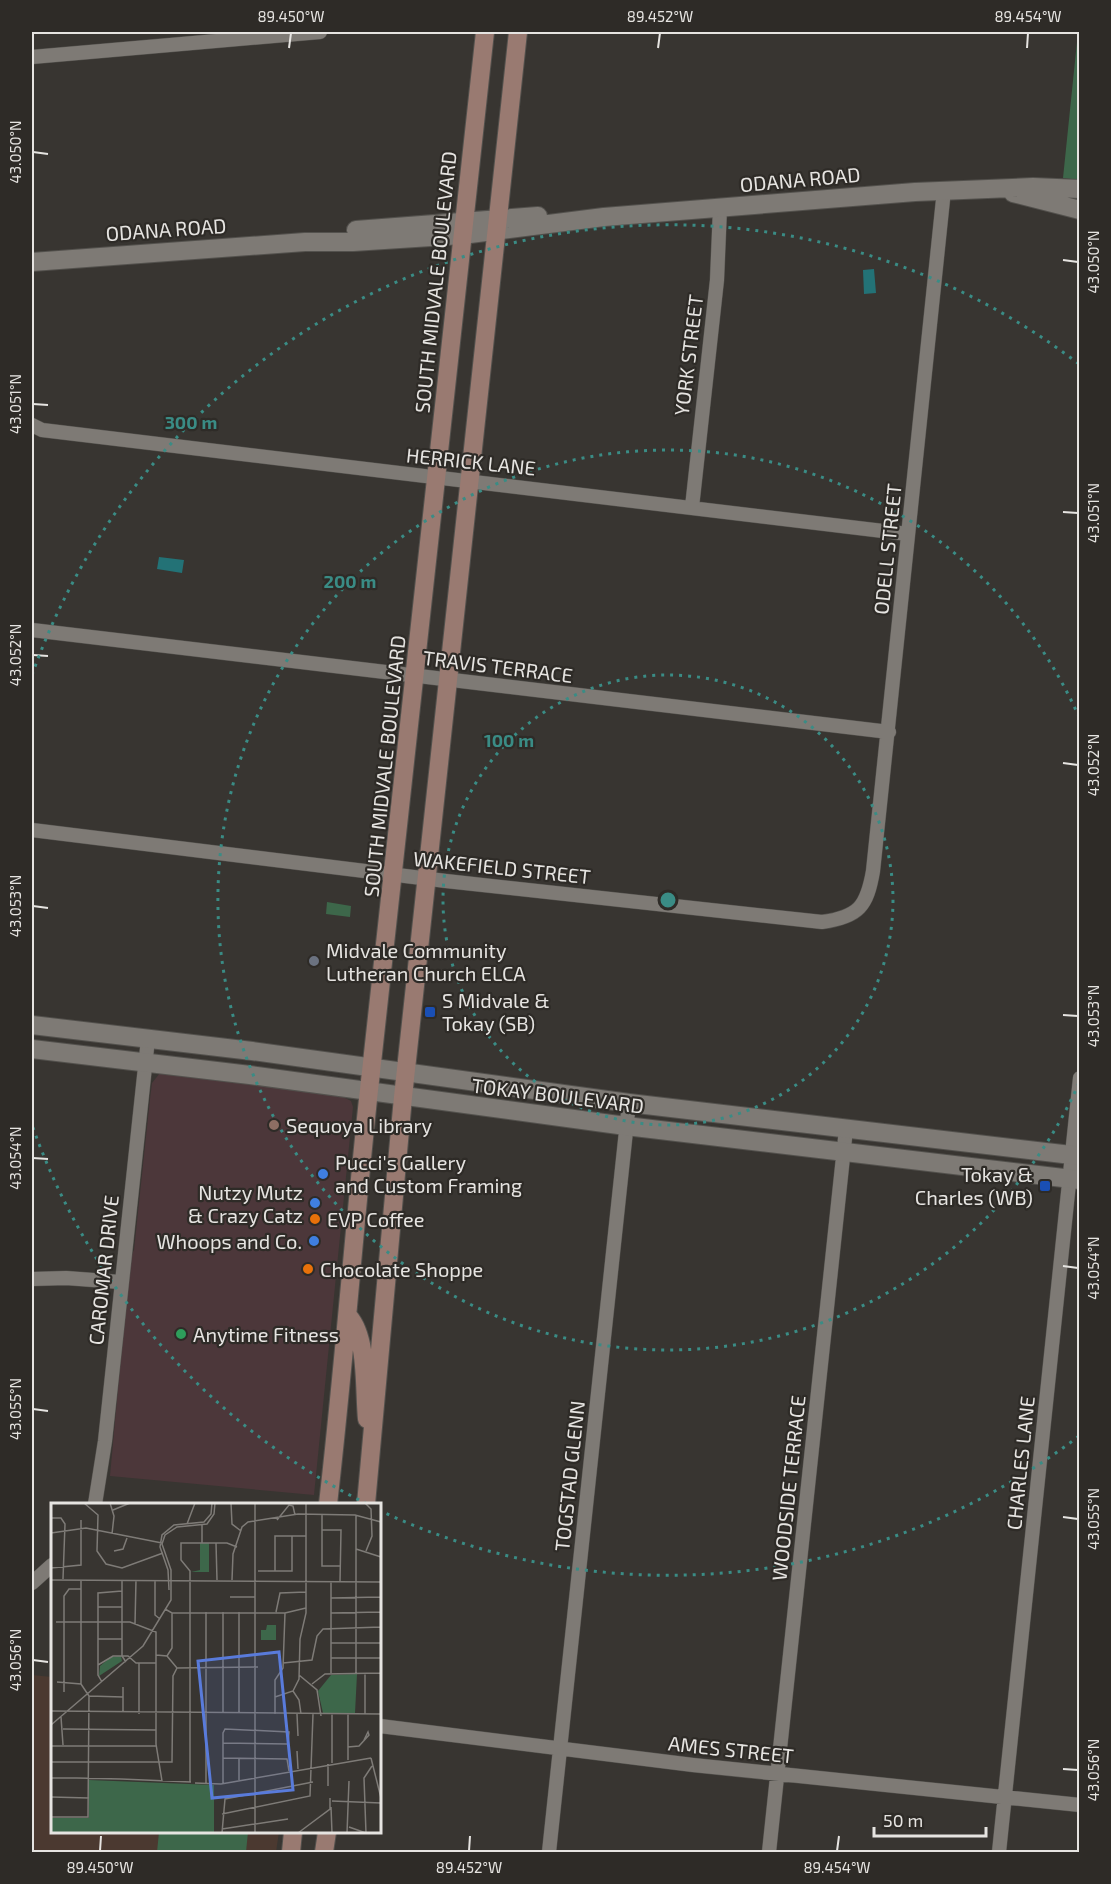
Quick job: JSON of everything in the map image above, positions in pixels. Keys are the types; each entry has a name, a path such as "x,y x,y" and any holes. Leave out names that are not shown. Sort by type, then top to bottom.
{"main road":[{"name":"SOUTH MIDVALE BOULEVARD","path":"328,1503 349,1317 369,1092 395,874 485,32"},
{"path":"366,1503 372,1460 403,1097 518,32"},
{"path":"349,1317 358,1327 361,1340 372,1460"},
{"path":"291,1852 293,1833"},
{"path":"324,1852 327,1833"}],"street":[{"path":"32,57 320,32"},
{"name":"ODANA ROAD","path":"32,262 305,242 358,230 463,229 944,190 1033,187 1080,189"},
{"name":"ODANA ROAD","path":"999,189 1080,210"},
{"name":"ODELL STREET","path":"859,909 869,896 873,871 944,190"},
{"name":"YORK STREET","path":"692,507 717,280 720,208"},
{"name":"HERRICK LANE","path":"32,425 42,430 908,534"},
{"name":"TRAVIS TERRACE","path":"32,630 889,732"},
{"name":"WAKEFIELD STREET","path":"32,830 427,878 822,922 844,919 859,909"},
{"name":"TOKAY BOULEVARD","path":"32,1025 629,1103 1076,1156"},
{"name":"CAROMAR DRIVE","path":"94,1503 105,1441 120,1282 148,1039"},
{"name":"TOKAY BOULEVARD","path":"32,1049 144,1061 626,1126 1075,1180"},
{"name":"CHARLES LANE","path":"999,1852 1075,1180 1080,1078"},
{"name":"TOGSTAD GLENN","path":"549,1852 629,1103"},
{"name":"WOODSIDE TERRACE","path":"769,1852 846,1128"},
{"path":"32,1279 66,1278 120,1282"},
{"path":"32,1583 51,1566"},
{"name":"AMES STREET","path":"381,1726 777,1774 1080,1805"}],"shaded area":[{"path":"160,1073 343,1097 351,1101 353,1107 314,1495 110,1476 130,1258 134,1250 152,1083"},
{"path":"32,1675 51,1677 51,1833 279,1833 276,1852 32,1852"}],"green space":[{"path":"1079,32 1079,180 1063,178"},
{"path":"327,902 351,906 350,917 326,914"},
{"path":"159,1833 248,1833 246,1852 157,1852"}],"water":[{"path":"874,269 876,293 864,294 863,270"},
{"path":"159,557 184,560 182,573 157,569"}],"place":[{"name":"Midvale Community Lutheran Church ELCA","path":"314,961"},
{"name":"S Midvale & Tokay (SB)","path":"430,1012"},
{"name":"Sequoya Library","path":"274,1125"},
{"name":"Pucci's Gallery and Custom Framing","path":"323,1174"},
{"name":"Tokay & Charles (WB)","path":"1045,1186"},
{"name":"Nutzy Mutz & Crazy Catz","path":"315,1203"},
{"name":"EVP Coffee","path":"315,1219"},
{"name":"Whoops and Co.","path":"314,1241"},
{"name":"Chocolate Shoppe","path":"308,1269"},
{"name":"Anytime Fitness","path":"181,1334"}]}
